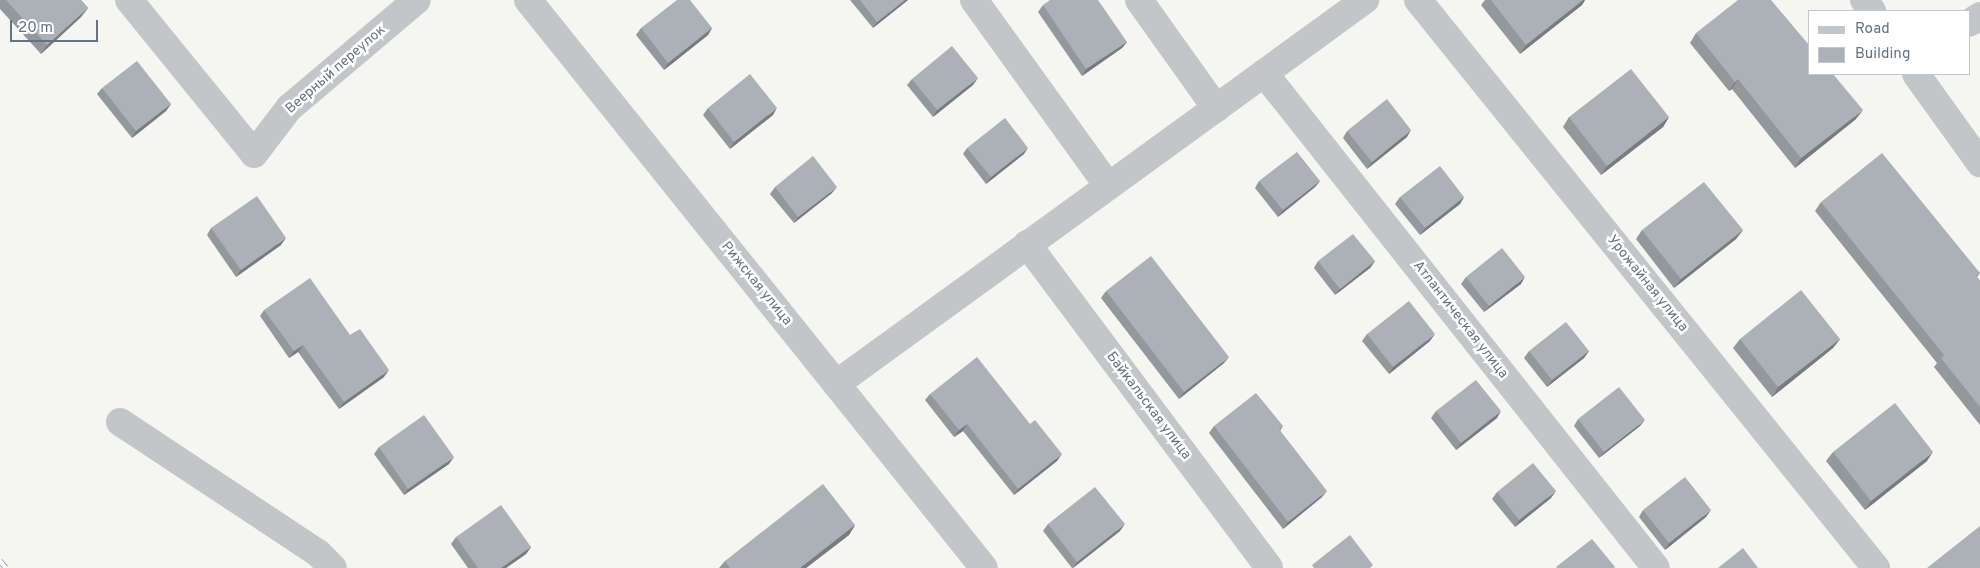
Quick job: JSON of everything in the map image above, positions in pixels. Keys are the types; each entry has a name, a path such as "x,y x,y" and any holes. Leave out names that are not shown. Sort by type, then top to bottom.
{"street":[{"name":"Веерный переулок","path":"129,0 254,154 289,108 417,0"},
{"name":"Рижская улица","path":"528,0 984,568"},
{"path":"974,0 1108,186"},
{"path":"1139,0 1216,108"},
{"path":"836,384 1366,0"},
{"name":"Урожайная улица","path":"1418,0 1876,568"},
{"name":"Атлантическая улица","path":"1264,73 1656,568"},
{"path":"1917,75 1980,163"},
{"name":"Байкальская улица","path":"1027,244 1269,568"},
{"path":"120,422 318,553 333,568"}],"building":[{"path":"6,0 81,0 88,8 47,45"},
{"path":"677,0 690,0 712,28 668,63 641,28"},
{"path":"860,0 905,0 877,22"},
{"path":"1050,0 1098,0 1127,42 1086,69 1043,5"},
{"path":"1491,0 1583,0 1526,45"},
{"path":"1738,0 1771,0 1808,44 1808,75 1834,75 1863,110 1801,158 1738,79 1735,82 1696,33"},
{"path":"952,46 978,78 937,110 912,79"},
{"path":"137,61 171,104 136,131 102,88"},
{"path":"1631,69 1669,117 1607,166 1569,117"},
{"path":"750,74 777,108 734,142 708,108"},
{"path":"1387,99 1411,130 1372,162 1347,131"},
{"path":"1005,118 1028,148 991,177 967,148"},
{"path":"1297,152 1320,181 1283,210 1259,181"},
{"path":"1882,153 1980,273 1976,276 1980,281 1980,407 1941,358 1944,355 1821,202"},
{"path":"813,156 837,187 798,217 775,187"},
{"path":"1440,166 1464,197 1425,228 1400,197"},
{"path":"1704,182 1743,230 1681,279 1642,230"},
{"path":"257,196 286,238 241,270 211,228"},
{"path":"1353,234 1375,261 1340,289 1318,261"},
{"path":"1502,248 1525,277 1489,306 1466,277"},
{"path":"1151,256 1229,357 1184,392 1106,291"},
{"path":"310,278 350,335 360,329 389,370 344,402 303,345 294,351 264,310"},
{"path":"1801,290 1840,339 1778,387 1740,339"},
{"path":"1409,301 1435,334 1393,367 1367,334"},
{"path":"1566,322 1589,351 1552,380 1529,351"},
{"path":"977,357 1030,424 1035,420 1062,454 1018,489 967,424 959,430 930,394"},
{"path":"1476,380 1501,411 1461,443 1436,411"},
{"path":"1619,387 1645,420 1604,452 1578,419"},
{"path":"1256,393 1283,426 1279,429 1327,491 1288,522 1214,426"},
{"path":"1895,403 1933,452 1871,501 1833,452"},
{"path":"424,415 454,457 408,489 379,447"},
{"path":"1533,463 1556,491 1519,520 1497,492"},
{"path":"1685,477 1711,510 1669,543 1643,510"},
{"path":"823,484 855,525 800,568 730,568 725,561"},
{"path":"1095,487 1125,524 1077,562 1048,524"},
{"path":"501,505 531,547 501,568 478,568 456,537"},
{"path":"1980,526 1980,568 1927,568"},
{"path":"1350,535 1373,565 1370,568 1314,568 1312,565"},
{"path":"1592,539 1614,568 1556,567"},
{"path":"1743,548 1758,568 1718,568"}],"railway":[{"path":"0,561 6,568"}]}
